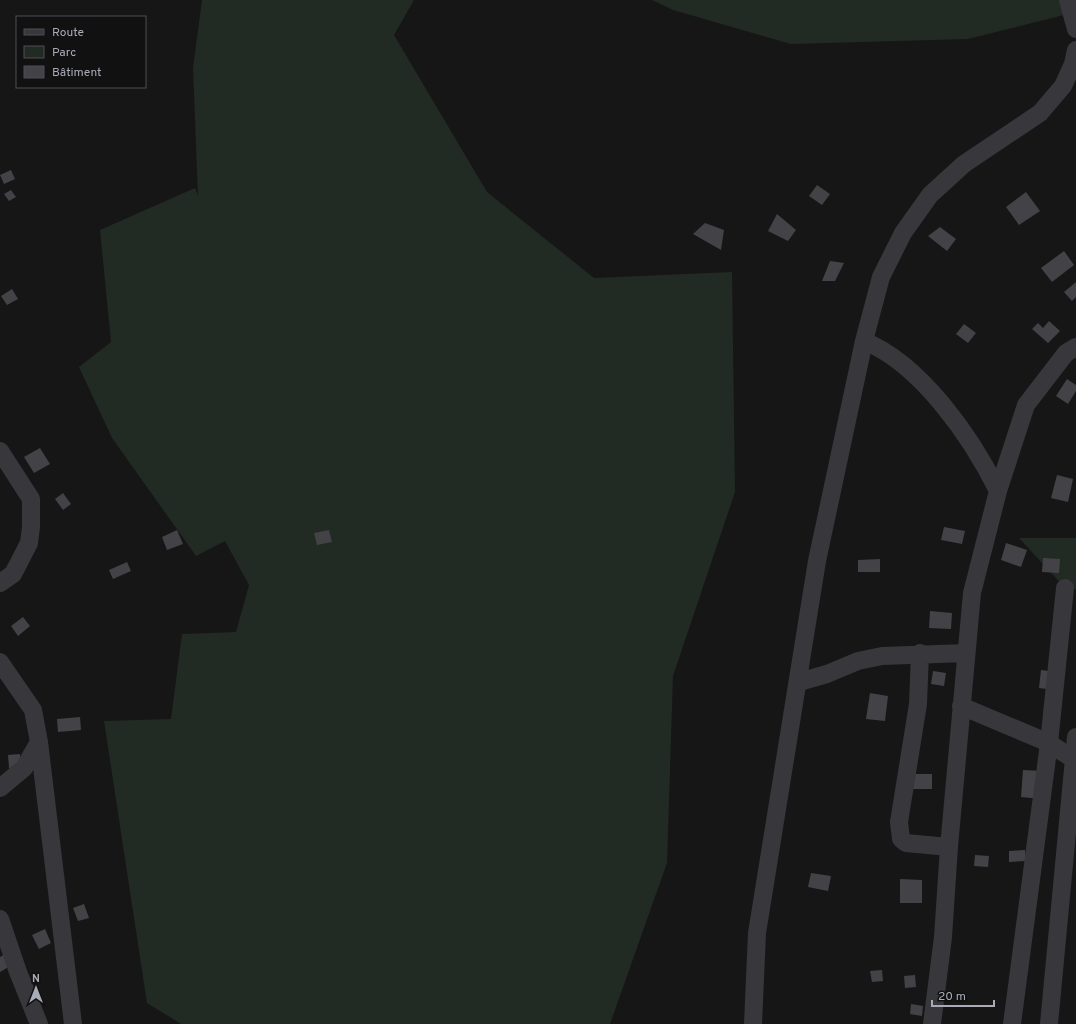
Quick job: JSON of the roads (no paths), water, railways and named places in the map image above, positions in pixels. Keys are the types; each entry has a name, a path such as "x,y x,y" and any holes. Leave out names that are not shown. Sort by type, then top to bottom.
{"street":[{"path":"1071,5 1076,29"},
{"path":"753,1024 758,933 817,561 864,341 881,277 903,233 930,195 964,164 1040,113 1063,86 1074,64 1076,50"},
{"path":"864,341 880,348 900,362 941,403 975,447 998,491"},
{"path":"932,1024 943,937 948,847 972,593 998,491 1026,405 1066,353 1076,347"},
{"path":"0,451 31,499 31,527 29,543 20,563 13,574 0,583"},
{"path":"1012,1024 1048,743 1065,588"},
{"path":"799,682 827,674 858,661 882,656 920,653 966,653"},
{"path":"920,653 918,704 899,822 901,838 906,843 948,847"},
{"path":"0,662 33,710 39,742 73,1024"},
{"path":"961,706 1048,743 1074,758"},
{"path":"1049,1024 1076,738"},
{"path":"0,788 24,768 39,742"},
{"path":"0,919 18,972 39,1024"}]}
